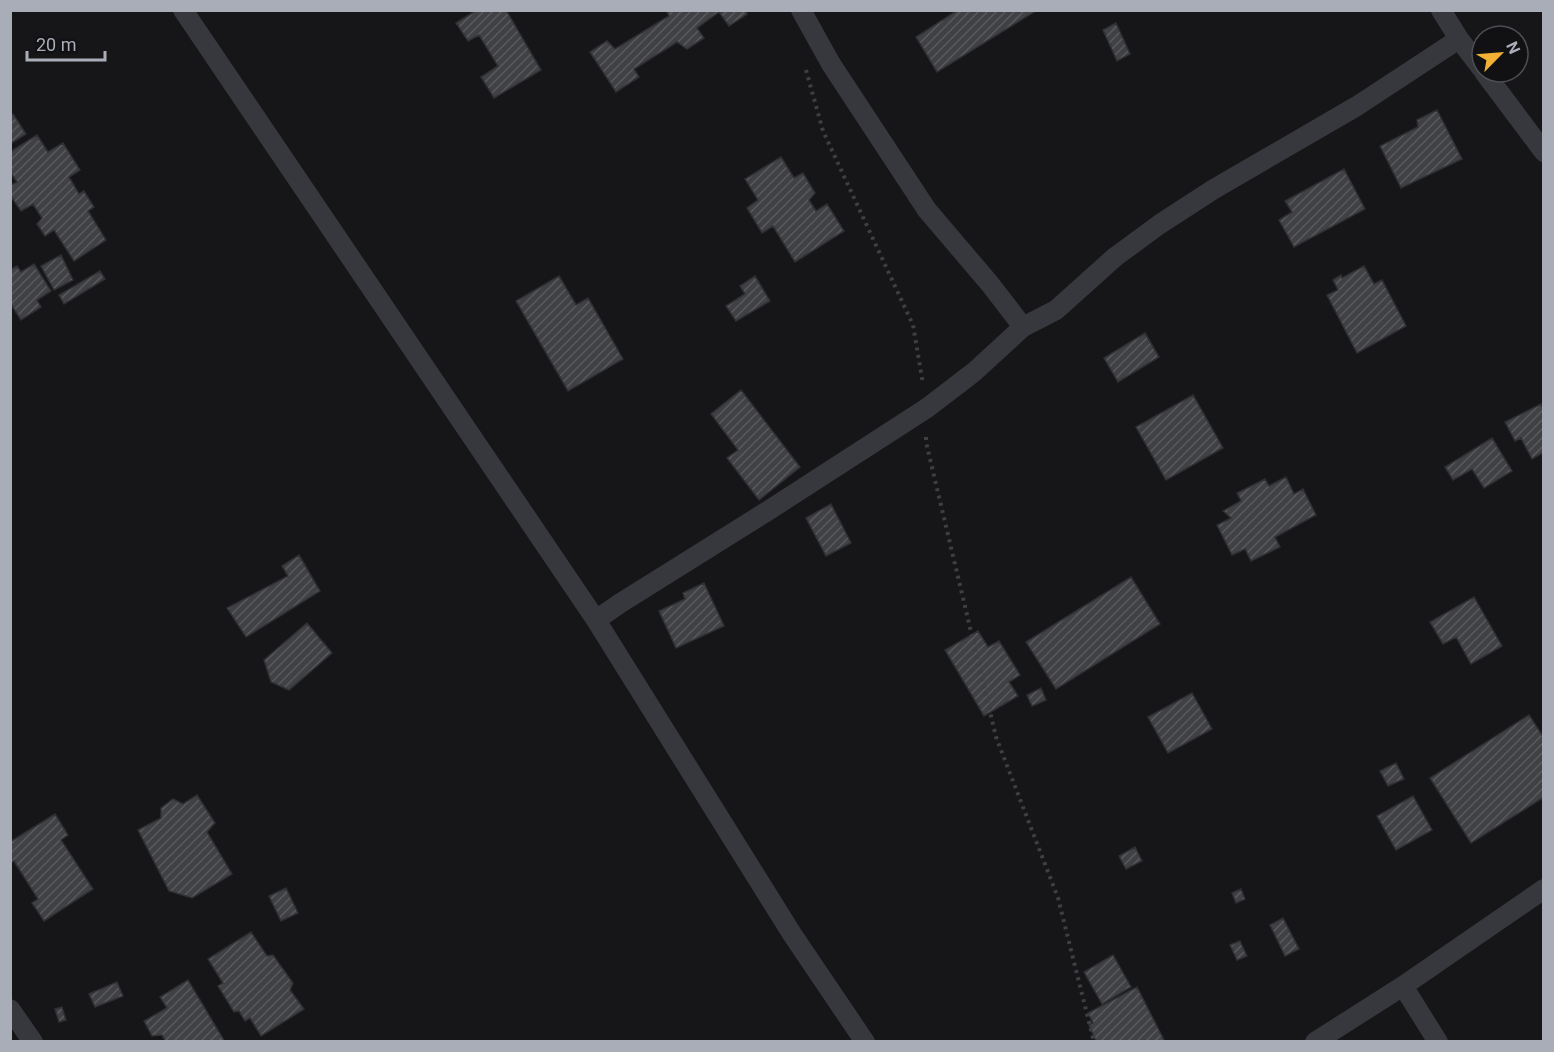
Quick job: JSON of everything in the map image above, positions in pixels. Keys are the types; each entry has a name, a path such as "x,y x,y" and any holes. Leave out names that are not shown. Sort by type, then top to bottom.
{"street":[{"path":"183,10 596,620 786,924 864,1041"},
{"path":"801,10 831,64 927,210 1023,327"},
{"path":"1441,10 1470,54"},
{"path":"596,620 927,408 974,372 1023,327 1056,310 1115,257 1160,224 1214,189 1357,106 1459,39"},
{"path":"1493,84 1544,152"},
{"path":"1315,1041 1403,986 1544,889"},
{"path":"1403,986 1438,1041"},
{"path":"10,1009 33,1041"}],"path":[{"path":"804,63 823,131 913,325 927,408 926,442 996,737 1058,898 1094,1041"}],"building":[{"path":"477,10 506,10 541,70 494,98 481,77 498,66 479,35 468,41 456,23"},
{"path":"666,10 745,10 747,14 729,26 719,12 697,28 704,38 687,49 677,42 634,69 639,77 616,92 590,52 607,41 615,49 669,16"},
{"path":"958,10 1037,10 937,72 916,37"},
{"path":"1116,23 1130,54 1117,61 1103,30"},
{"path":"1437,110 1462,159 1401,188 1380,146 1418,127 1417,120"},
{"path":"13,114 26,134 10,144 10,116"},
{"path":"37,135 48,152 63,143 80,170 69,177 79,194 84,191 94,207 88,211 106,240 74,261 54,230 45,236 37,224 42,218 33,204 21,211 10,195 10,186 17,182 10,172 10,152"},
{"path":"781,157 794,178 803,173 815,193 809,200 816,211 827,204 844,231 795,262 773,226 762,233 747,208 758,200 745,179"},
{"path":"1344,169 1365,209 1294,247 1279,220 1292,212 1285,201"},
{"path":"61,255 73,280 54,290 41,266"},
{"path":"34,264 51,291 37,300 41,307 21,320 10,303 10,270 17,266 21,272"},
{"path":"1364,266 1374,284 1382,280 1406,326 1357,353 1327,295 1338,290 1333,280 1341,275 1342,278"},
{"path":"100,271 105,279 64,304 59,295"},
{"path":"559,276 576,305 588,298 623,359 568,391 516,301"},
{"path":"755,276 770,301 736,321 726,306 745,294 740,286"},
{"path":"1145,333 1159,357 1118,382 1104,358"},
{"path":"741,390 800,467 759,500 727,458 738,450 711,414"},
{"path":"1193,395 1223,448 1166,480 1136,427"},
{"path":"1541,404 1544,409 1544,452 1532,459 1521,438 1515,441 1505,422"},
{"path":"1492,438 1512,471 1484,488 1472,469 1453,480 1445,467"},
{"path":"1286,477 1294,494 1303,489 1316,515 1275,537 1280,547 1251,561 1245,549 1232,555 1217,525 1231,518 1223,511 1241,501 1237,493 1265,479 1269,486"},
{"path":"831,504 851,543 826,556 806,518"},
{"path":"299,555 320,591 246,637 227,608 288,576 282,566"},
{"path":"1131,577 1160,624 1056,689 1026,642"},
{"path":"704,583 724,626 676,648 659,611 685,599 683,593"},
{"path":"1474,597 1502,646 1471,664 1456,637 1443,644 1430,622"},
{"path":"307,623 332,653 289,690 271,682 264,660"},
{"path":"978,631 988,647 999,641 1020,675 1009,682 1018,696 984,716 945,650"},
{"path":"1041,688 1046,700 1032,706 1027,695"},
{"path":"1192,693 1212,729 1168,753 1148,717"},
{"path":"1529,715 1544,738 1544,797 1471,843 1430,778"},
{"path":"1396,763 1404,779 1388,786 1380,771"},
{"path":"197,795 215,823 207,832 232,874 192,898 169,891 138,830 161,818 161,808 173,799 183,804"},
{"path":"1413,796 1432,830 1396,850 1377,816"},
{"path":"55,814 68,835 61,840 93,889 44,921 32,903 38,899 14,861 10,863 10,842"},
{"path":"1135,847 1142,861 1126,869 1119,856"},
{"path":"286,888 298,913 281,921 269,896"},
{"path":"1241,889 1245,899 1236,903 1232,893"},
{"path":"1283,918 1299,949 1285,956 1270,925"},
{"path":"251,932 267,956 273,955 293,983 290,990 304,1009 261,1036 250,1018 245,1021 239,1011 234,1012 218,986 223,983 208,959"},
{"path":"1240,941 1247,956 1237,960 1230,945"},
{"path":"1113,955 1131,987 1102,1004 1084,972"},
{"path":"188,980 225,1042 166,1042 162,1035 152,1036 144,1021 167,1008 160,997"},
{"path":"117,982 123,996 95,1007 89,994"},
{"path":"1137,987 1165,1042 1095,1042 1089,1025 1093,1023 1088,1013"},
{"path":"62,1007 66,1020 59,1022 55,1009"}]}
